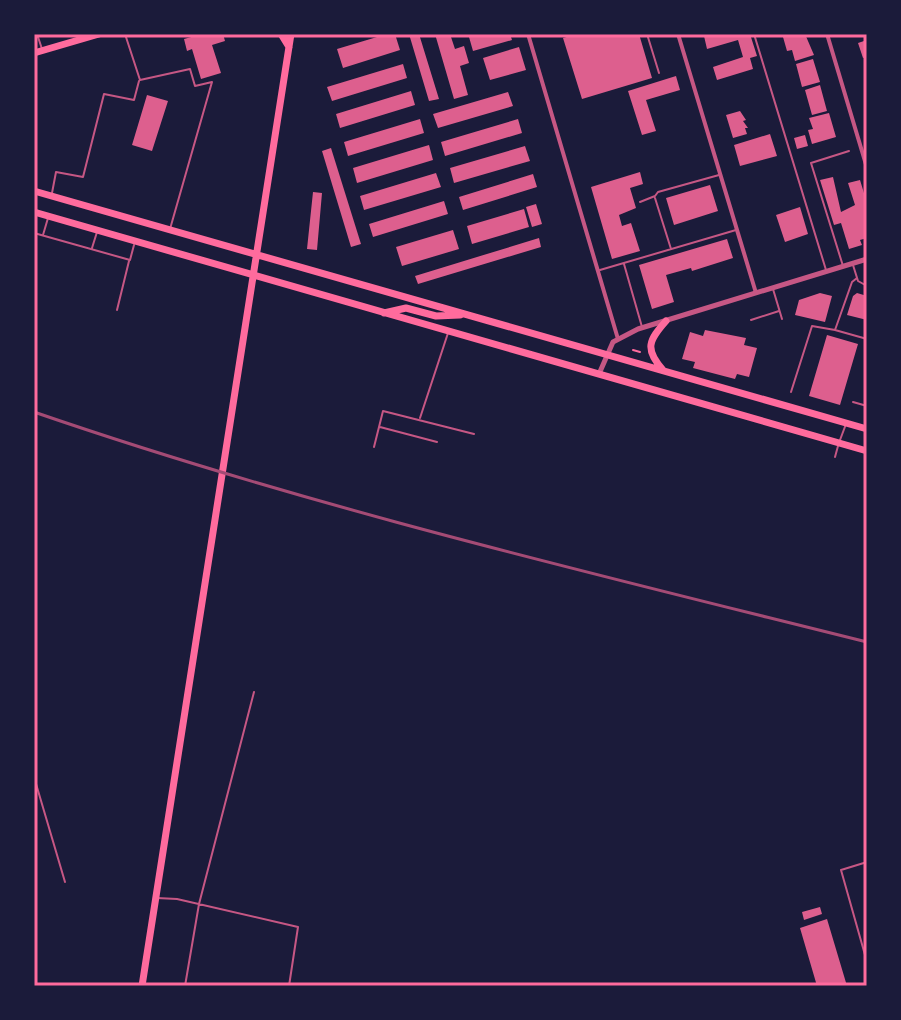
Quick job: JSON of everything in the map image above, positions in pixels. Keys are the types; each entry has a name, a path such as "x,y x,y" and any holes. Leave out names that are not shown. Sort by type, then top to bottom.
{"main road":[{"path":"38,52 99,34"},
{"path":"281,34 290,48"},
{"path":"142,986 291,34"},
{"path":"34,191 867,429"},
{"path":"34,212 867,451"},
{"path":"384,313 406,308 436,316 470,315"},
{"path":"665,371 655,361 650,348 653,336 666,321"}],"street":[{"path":"530,34 618,339"},
{"path":"678,34 756,293"},
{"path":"827,34 867,168"},
{"path":"599,374 611,345 642,328 867,259"}],"lane":[{"path":"37,34 38,52"},
{"path":"52,196 56,172 83,177 104,94 134,100 140,80 125,34"},
{"path":"647,34 659,73"},
{"path":"754,34 827,272"},
{"path":"140,80 190,69 195,86 212,82 170,230"},
{"path":"843,267 811,163 849,151"},
{"path":"640,202 658,192 720,174"},
{"path":"655,196 671,249"},
{"path":"43,236 48,216"},
{"path":"598,271 737,229"},
{"path":"91,250 97,231"},
{"path":"34,233 130,260"},
{"path":"117,310 135,241"},
{"path":"624,263 642,328"},
{"path":"852,264 857,278 867,286"},
{"path":"835,330 852,282 857,278"},
{"path":"773,288 782,319"},
{"path":"751,320 780,311"},
{"path":"791,392 812,326 867,339"},
{"path":"420,420 448,332"},
{"path":"853,402 867,406"},
{"path":"374,447 383,411 474,434"},
{"path":"835,457 846,422"},
{"path":"379,427 437,442"},
{"path":"185,986 199,904 254,692"},
{"path":"34,777 65,882"},
{"path":"867,862 841,870 867,962"},
{"path":"156,898 177,899 298,927 289,986"},
{"path":"34,985 40,986"}],"path":[{"path":"633,350 645,353"}],"building":[{"path":"202,34 223,34 225,41 212,45 221,73 201,79 192,49 187,51 184,39"},
{"path":"395,34 400,50 343,68 337,49"},
{"path":"409,34 419,34 439,99 429,101"},
{"path":"435,34 450,34 455,49 464,46 469,63 460,66 468,95 454,99"},
{"path":"510,34 512,40 473,51 469,37"},
{"path":"577,34 639,34 652,78 582,99 563,38"},
{"path":"750,34 757,56 750,58 753,69 717,80 713,67 743,57 738,40 707,49 704,36"},
{"path":"805,34 814,55 795,61 792,50 787,51 783,37"},
{"path":"867,40 867,57 863,58 858,43"},
{"path":"519,47 526,70 490,80 483,58"},
{"path":"813,59 820,82 802,87 796,64"},
{"path":"403,64 407,78 332,101 327,87"},
{"path":"676,76 680,90 646,100 656,131 642,135 628,91"},
{"path":"820,85 827,111 812,115 805,90"},
{"path":"411,91 415,105 340,128 336,114"},
{"path":"508,92 513,106 438,128 433,114"},
{"path":"147,95 168,101 152,151 132,145"},
{"path":"740,111 746,120 743,121 748,128 745,128 747,134 733,138 726,115"},
{"path":"829,113 836,137 812,144 808,130 813,129 809,118"},
{"path":"420,119 424,133 348,156 344,142"},
{"path":"518,119 522,133 445,156 441,142"},
{"path":"770,134 777,156 740,166 734,145"},
{"path":"805,135 808,146 797,149 794,138"},
{"path":"429,145 433,160 357,183 353,168"},
{"path":"525,146 530,161 454,183 450,168"},
{"path":"331,148 361,244 351,247 322,151"},
{"path":"640,172 643,184 630,188 636,208 619,215 622,226 631,223 640,251 612,259 591,187"},
{"path":"436,173 441,187 364,210 360,196"},
{"path":"533,174 537,187 463,210 459,197"},
{"path":"833,177 841,212 855,205 848,183 860,180 867,203 867,238 860,240 862,245 849,249 841,223 834,225 820,180"},
{"path":"710,185 718,211 674,225 666,198"},
{"path":"313,192 322,193 317,250 307,249"},
{"path":"444,201 448,214 373,237 369,224"},
{"path":"536,204 542,224 532,227 526,207"},
{"path":"800,207 808,234 785,242 776,215"},
{"path":"524,209 529,227 472,244 467,226"},
{"path":"453,230 459,249 402,266 396,247"},
{"path":"539,238 541,247 418,284 415,276"},
{"path":"727,239 733,258 692,271 691,268 666,275 674,302 652,309 639,265"},
{"path":"820,293 832,296 825,322 795,315 799,300"},
{"path":"857,293 867,296 867,320 847,315 853,296"},
{"path":"705,330 746,338 744,345 757,348 749,377 737,374 735,379 693,368 695,362 682,359 690,332 703,336"},
{"path":"827,335 858,344 840,405 809,396"},
{"path":"820,907 822,914 804,920 802,912"},
{"path":"827,919 847,986 817,986 800,928"}],"railway":[{"path":"34,412 344,508 867,642"}]}
